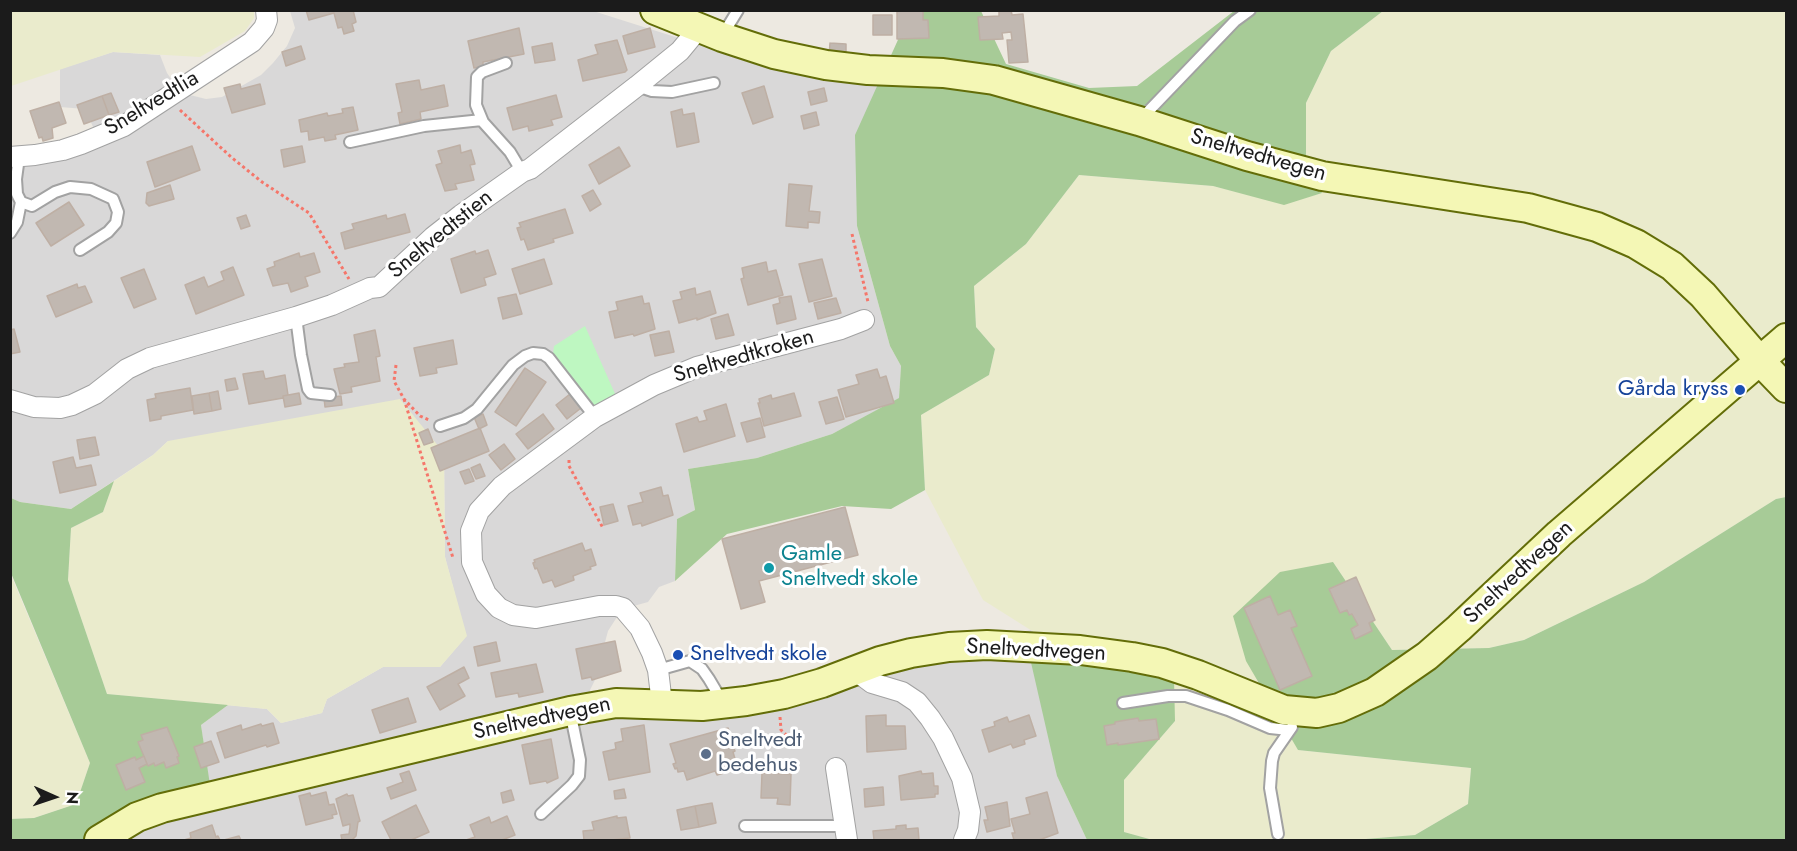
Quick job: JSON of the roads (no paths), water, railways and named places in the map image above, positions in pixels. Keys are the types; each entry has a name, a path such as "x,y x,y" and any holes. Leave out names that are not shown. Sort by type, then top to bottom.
{"main road":[{"name":"Sneltvedtvegen","path":"99,840 137,817 162,808 570,711 616,703 702,706 784,694 880,661 949,647 987,645 1080,650 1162,663 1198,675 1273,707 1296,721 1340,708 1363,698 1427,656 1559,534 1760,360 1703,295 1672,266 1636,244 1597,227 1528,208 1322,176 1247,156 1139,121 994,80 943,73 868,70 826,65 774,54 711,33 655,10"},
{"path":"1786,338 1760,360 1786,388"}],"street":[{"name":"Sneltvedtlia","path":"15,157 54,152 81,144 124,126 252,42 264,28 267,20 266,10"},
{"name":"Sneltvedtstien","path":"10,399 34,407 60,408 72,405 95,394 127,369 150,358 296,317 332,305 370,288 379,287 442,230 522,172 530,169 680,51 711,33"},
{"name":"Sneltvedtkroken","path":"662,704 658,670 640,628 623,608 599,606 536,618 513,615 499,608 486,594 475,574 470,552 471,531 479,511 502,486 571,434 595,417 654,385 682,372 786,342 841,329 864,320"},
{"path":"858,670 860,675 872,683 902,692 917,702 943,738 962,778 970,812 970,821 964,840"},
{"path":"836,768 845,833"}],"lane":[{"path":"711,33 738,10"},
{"path":"1139,121 1235,21 1250,10"},
{"path":"506,63 482,72 477,77 476,105 482,120 510,152 522,172"},
{"path":"637,86 652,91 672,92 714,83"},
{"path":"350,142 424,126 482,120"},
{"path":"10,233 17,222 21,202 17,194 15,157"},
{"path":"21,202 33,206 55,192 70,187 91,189 113,199 118,212 116,223 108,232 80,250"},
{"path":"296,317 308,389 311,393 330,395"},
{"path":"440,426 464,417 477,409 513,365 533,353 543,354 549,358 595,417"},
{"path":"658,670 690,661 702,669 723,704"},
{"path":"1123,703 1168,696 1186,696 1228,710 1270,728 1296,721"},
{"path":"541,814 579,776 580,760 570,711"},
{"path":"1278,834 1270,788 1272,761 1274,753 1296,721"},
{"path":"745,826 845,833"}],"place":[{"name":"Gårda kryss","path":"1740,390"},
{"name":"Gamle Sneltvedt skole","path":"769,568"},
{"name":"Sneltvedt skole","path":"678,655"},
{"name":"Sneltvedt bedehus","path":"706,754"}]}
